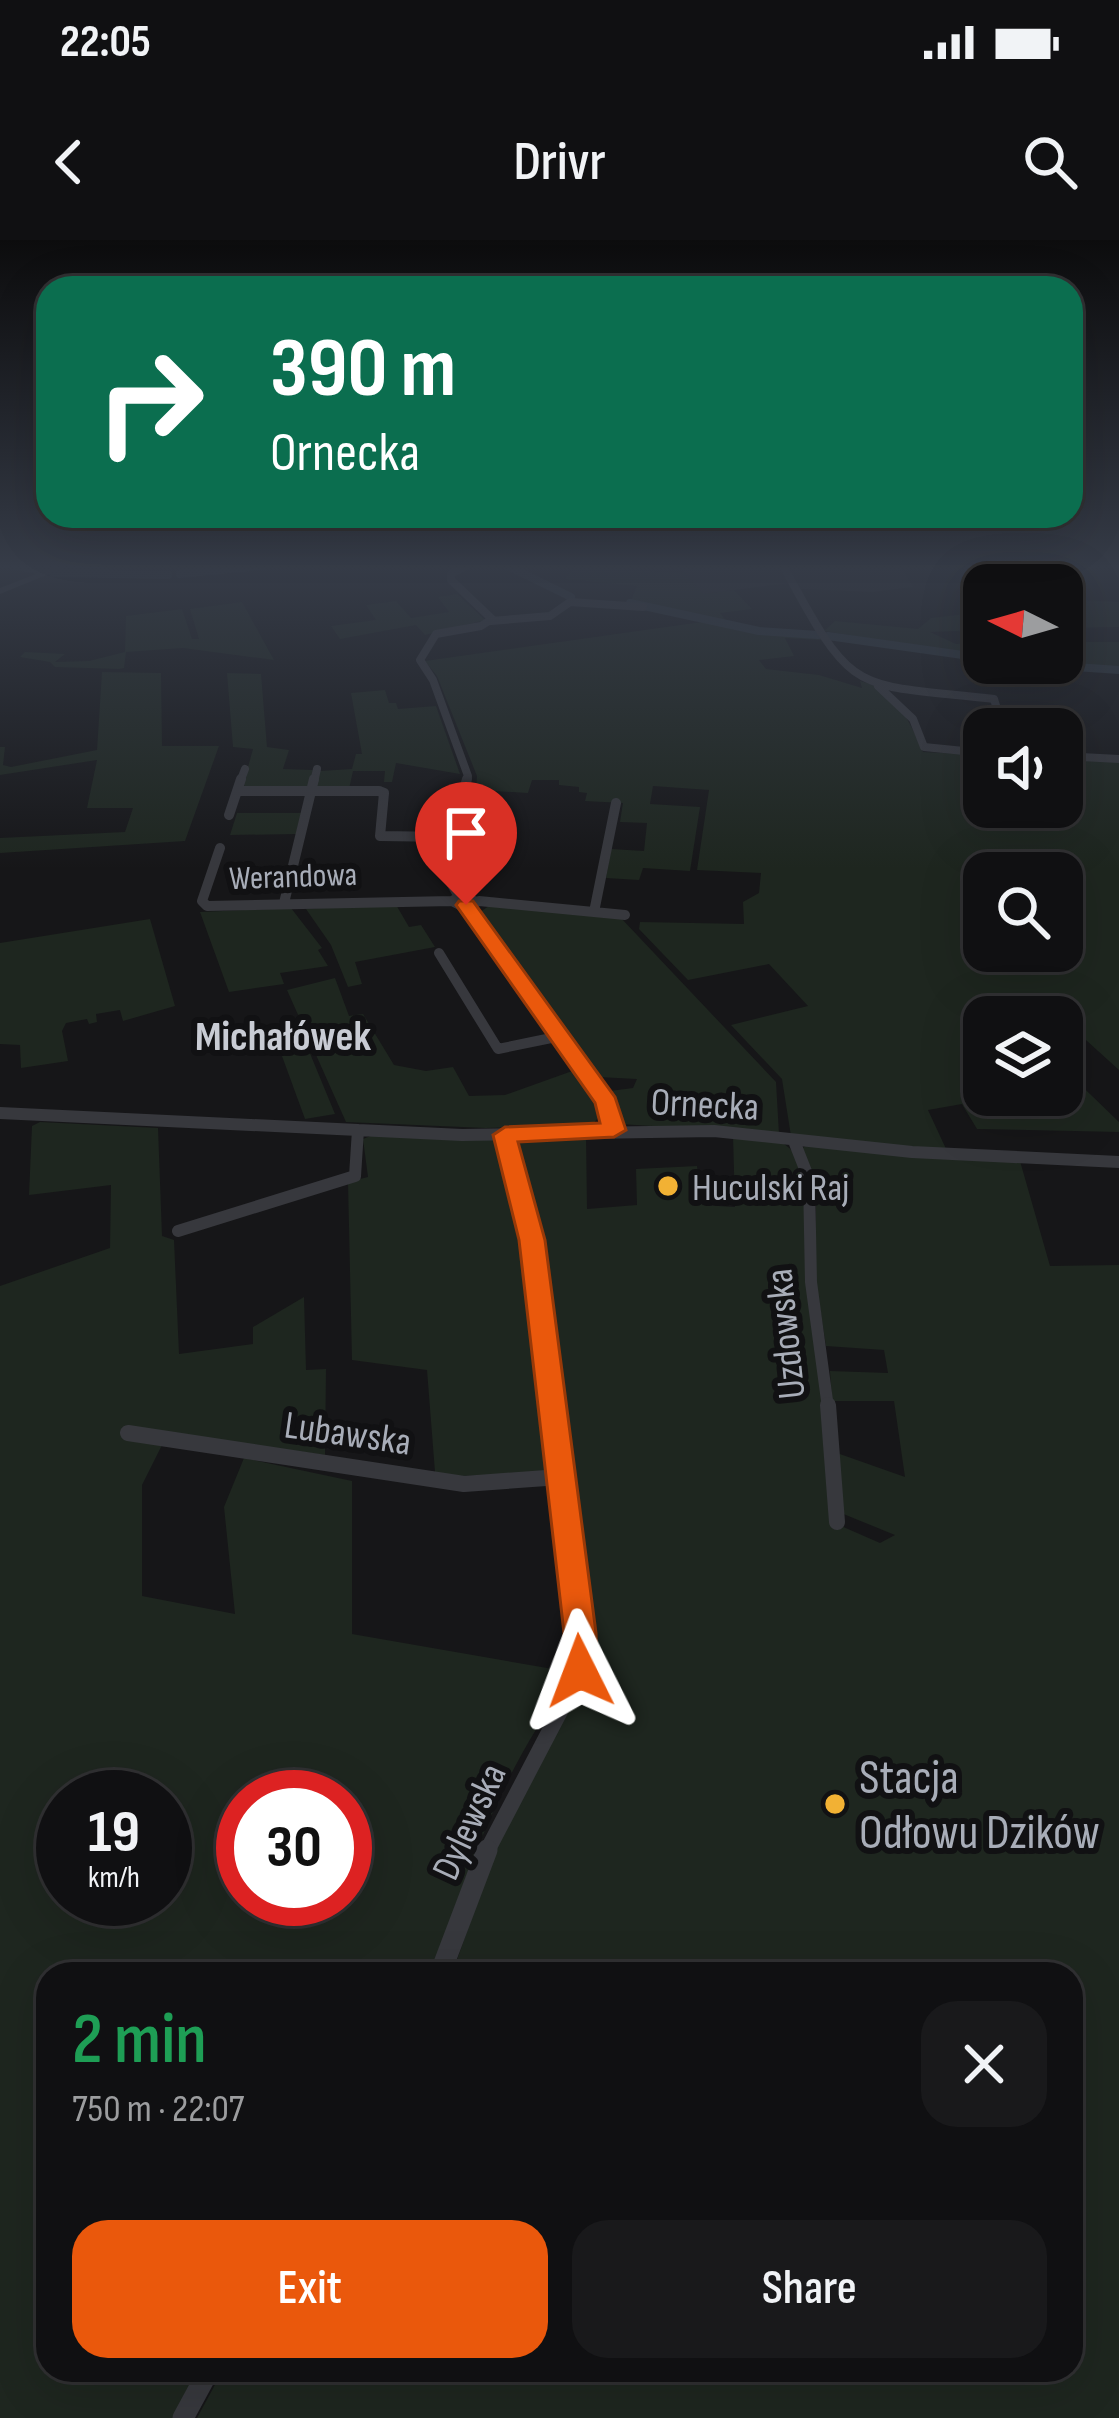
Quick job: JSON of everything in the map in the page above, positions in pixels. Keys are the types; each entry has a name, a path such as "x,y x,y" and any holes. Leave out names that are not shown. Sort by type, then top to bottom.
{"street":[{"path":"424,667 468,776 442,872 606,1102 614,1130"},
{"path":"845,667 858,679 994,699 997,708"},
{"path":"874,683 913,719 924,748 963,751"},
{"path":"1083,757 1119,759"},
{"path":"229,815 245,769"},
{"path":"284,903 316,769"},
{"path":"239,791 379,790 384,793 380,836 450,837"},
{"path":"594,912 616,803"},
{"name":"Werandowa","path":"220,848 202,901 207,906 462,900 625,915"},
{"path":"439,953 499,1048 561,1036"},
{"name":"Ornecka","path":"0,1113 505,1135 728,1132 935,1154 1119,1162"},
{"path":"178,1232 355,1176 358,1130"},
{"name":"Dylewska","path":"444,1962 485,1851 580,1671 532,1240 505,1135"},
{"name":"Uzdowska","path":"794,1141 809,1179 811,1282 824,1352 837,1522"},
{"name":"Lubawska","path":"128,1433 464,1484 560,1477"},
{"path":"183,2418 202,2382"}],"shaded area":[{"path":"55,667 124,667 119,669"},
{"path":"430,667 764,667 862,688 860,681 882,691 900,708 923,752 963,754 963,828 1083,828 1083,759 1119,760 1119,1070 1083,1037 1083,996 963,996 963,1106 928,1110 947,1151 791,1136 782,1079 731,1025 808,1006 769,964 688,980 639,929 640,922 744,924 743,902 759,893 761,873 697,870 709,790 653,786 650,804 700,807 690,871 643,868 639,880 606,878 611,849 644,851 647,823 620,822 623,803 585,801 587,793 559,785 559,780 532,780 528,793 476,790 477,776"},
{"path":"102,672 161,673 162,746 219,746 185,841 0,853 0,838 125,832 133,808 87,808 97,760 0,775 0,747 5,747 3,765 11,767 97,750"},
{"path":"227,673 261,674 267,747 289,750 283,769 313,770 308,788 251,789 243,785 253,749 233,747"},
{"path":"385,690 389,703 396,703 398,709 436,706 460,774 396,763 392,782 384,782 385,771 353,771 349,789 316,787 320,771 352,769 356,754 362,754 351,693"},
{"path":"237,813 301,813 296,834 230,835"},
{"path":"395,903 409,927 421,925 435,947 355,962 362,984 348,987 331,945 306,909"},
{"path":"489,906 620,917 776,1082 779,1134 620,1124 610,1091 633,1088 637,1079 599,1077 480,912"},
{"path":"291,908 322,948 318,950 328,966 280,973 284,984 229,992 200,912"},
{"path":"150,919 175,1006 123,1021 120,1010 96,1014 97,1022 89,1024 87,1019 66,1023 62,1031 68,1061 21,1068 20,1045 0,1044 0,943"},
{"path":"335,978 349,1016 363,1014 394,1065 426,1071 453,1067 469,1096 505,1095 575,1070 602,1113 592,1125 486,1128 346,1122 287,990"},
{"path":"309,1051 335,1114 305,1119 282,1056"},
{"path":"1083,1087 1119,1122 1119,1132 977,1129 969,1116 1083,1116"},
{"path":"40,1122 158,1128 162,1236 174,1240 179,1354 253,1344 253,1327 304,1297 306,1370 326,1369 325,1455 168,1433 142,1485 142,1596 235,1614 224,1507 244,1458 352,1481 352,1634 576,1673 509,1779 474,1856 435,1962 36,1962 36,2382 195,2382 175,2418 0,2418 0,1286 110,1248 111,1185 29,1195 32,1126"},
{"path":"586,1134 587,1209 637,1205 636,1169 697,1166 702,1205 735,1207 733,1135 776,1140 791,1149 803,1170 832,1522 880,1543 895,1535 841,1513 837,1453 905,1477 894,1401 832,1401 830,1371 888,1373 884,1350 826,1346 816,1282 816,1186 802,1149 806,1145 1020,1161 1050,1266 1119,1265 1119,2418 197,2418 216,2382 1083,2382 1083,1962 456,1962 495,1852 593,1660 564,1474 457,1476 435,1472 427,1370 352,1360 348,1182 368,1177 363,1139 373,1135"}],"waterway":[{"path":"1083,668 1119,670"}],"place":[{"name":"Huculski Raj","path":"668,1186"},
{"name":"Stacja Odłowu Dzików","path":"835,1804"}],"district":[{"name":"Michałówek","path":"283,1035"}],"route":[{"path":"466,905 606,1102 614,1130 505,1135 532,1240 544,1325 545,1370 580,1633 580,1671"}]}
